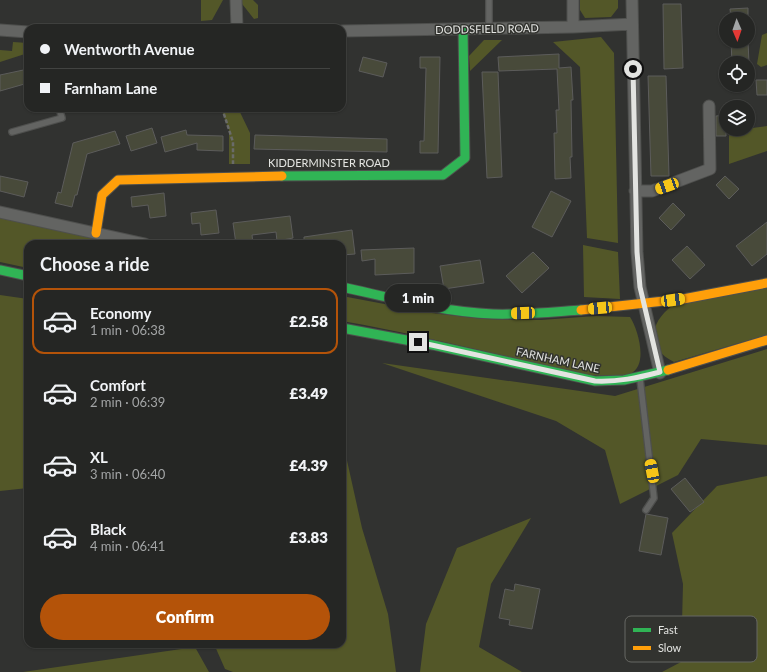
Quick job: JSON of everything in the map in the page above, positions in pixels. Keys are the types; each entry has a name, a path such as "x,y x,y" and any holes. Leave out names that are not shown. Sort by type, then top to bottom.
{"street":[{"path":"236,0 237,24"},
{"path":"573,0 573,27"},
{"path":"632,0 637,252 640,287 660,372"},
{"name":"DODDSFIELD ROAD","path":"346,31 573,27 632,24"},
{"name":"KIDDERMINSTER ROAD","path":"96,233 102,195 118,180 233,176 443,175 465,158 463,29"},
{"path":"0,30 24,32"},
{"path":"636,190 652,191 710,170 709,106"},
{"path":"0,212 127,240"},
{"path":"0,270 24,275"},
{"path":"346,288 428,306 491,314 571,311 644,304 717,294 767,283"},
{"name":"FARNHAM LANE","path":"346,329 433,345 595,381 613,382 660,372 767,340"}],"lane":[{"path":"489,0 489,28"},
{"path":"12,132 62,118 60,112"},
{"path":"640,377 654,498 646,510"}],"path":[{"path":"223,112 233,142 233,176"}],"green space":[{"path":"201,0 223,0 212,20 201,21"},
{"path":"239,0 253,0 258,5 258,18 254,19"},
{"path":"580,0 618,0 618,8 611,17 585,18 580,10"},
{"path":"767,33 767,65 761,67 757,64 762,35"},
{"path":"601,37 614,53 618,243 587,238 580,67 553,42"},
{"path":"484,40 502,40 470,71 469,56"},
{"path":"13,42 24,43 24,54 0,62 0,50 12,51"},
{"path":"222,112 240,112 250,133 250,164 229,164 229,130"},
{"path":"767,126 767,151 729,164 729,136 755,136 755,128"},
{"path":"0,217 106,240 24,240 24,267 0,262"},
{"path":"583,245 618,252 620,299 584,297"},
{"path":"767,287 767,335 674,362 659,350 655,343 655,327 664,313 672,306"},
{"path":"0,295 24,298 24,488 0,491"},
{"path":"346,297 432,313 484,319 541,320 596,316 630,317 639,338 640,356 636,370 627,375 603,376 580,374 385,329 346,322"},
{"path":"767,349 767,445 701,439 678,475 620,504 605,450 556,421 382,363 615,396"},
{"path":"346,456 362,528 388,614 396,672 233,672 225,669 216,648 346,648"},
{"path":"767,476 767,672 662,672 681,662 757,662 757,616 682,616 683,584 672,533 717,486"},
{"path":"531,518 491,584 479,647 522,672 420,672 426,624 457,548"},
{"path":"196,648 209,672 23,672"}],"building":[{"path":"663,4 681,4 683,68 664,69"},
{"path":"748,8 748,12 730,12 730,9"},
{"path":"731,48 748,48 749,56 732,56"},
{"path":"559,54 559,68 571,67 573,100 571,100 572,157 570,157 571,178 555,179 554,133 557,133 556,110 559,110 557,69 499,71 498,57"},
{"path":"363,57 387,63 383,77 359,71"},
{"path":"420,57 440,57 438,153 420,153 420,141 424,141 426,68 420,68"},
{"path":"24,70 24,84 0,91 0,75"},
{"path":"482,72 498,72 502,177 487,178"},
{"path":"648,76 666,76 669,176 651,176"},
{"path":"756,80 767,80 767,95 757,95"},
{"path":"716,116 719,116 719,136 716,136"},
{"path":"152,128 157,143 131,151 126,136"},
{"path":"186,130 187,135 223,136 223,151 197,150 197,143 165,152 161,137"},
{"path":"115,131 120,144 87,154 77,195 75,195 72,207 55,203 58,192 61,193 73,143"},
{"path":"255,135 387,139 387,152 254,149"},
{"path":"0,176 28,182 24,197 0,191"},
{"path":"725,176 739,189 729,199 716,185"},
{"path":"551,191 571,201 552,237 532,227"},
{"path":"164,193 166,216 150,218 148,205 132,207 131,197"},
{"path":"673,203 685,215 671,230 659,218"},
{"path":"216,210 219,233 201,235 200,223 192,224 191,213"},
{"path":"290,216 293,238 277,240 276,232 252,235 253,240 235,240 233,223"},
{"path":"767,222 767,254 752,266 736,246"},
{"path":"352,230 355,254 346,255 346,240 304,240 304,237"},
{"path":"687,246 705,265 690,279 672,260"},
{"path":"414,248 414,273 375,275 375,259 362,261 361,250"},
{"path":"533,252 549,268 522,293 506,276"},
{"path":"480,260 484,283 444,289 440,266"},
{"path":"685,478 704,502 690,512 671,489"},
{"path":"646,514 668,518 661,555 639,551"},
{"path":"515,584 540,589 532,629 509,625 510,620 499,618 505,589 514,591"}],"traffic: fast":[{"path":"282,176 443,175 465,158 463,29"},
{"path":"0,270 24,275"},
{"path":"346,288 417,304 474,313 515,314 581,310"},
{"path":"346,329 433,345 595,381 624,380 668,370"}],"traffic: slow":[{"path":"96,233 102,195 118,180 282,176"},
{"path":"581,310 683,299 767,283"},
{"path":"668,370 767,340"}],"route":[{"path":"418,342 595,381 613,382 629,380 660,372 640,287 637,252 633,69"}]}
